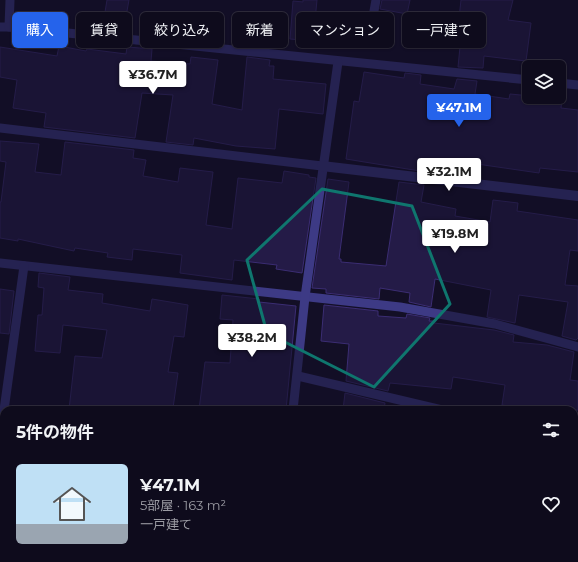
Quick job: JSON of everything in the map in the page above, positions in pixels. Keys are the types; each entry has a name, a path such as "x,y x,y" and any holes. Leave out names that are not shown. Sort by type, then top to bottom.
{"street":[{"path":"322,166 578,196"}],"lane":[{"path":"10,0 5,27 126,38 338,62 522,79"},
{"path":"374,11 376,0"},
{"path":"294,406 298,376 305,297 322,166 338,62"},
{"path":"566,84 578,85"},
{"path":"0,128 322,166"},
{"path":"0,263 400,307 495,324 578,347"},
{"path":"5,406 24,266"},
{"path":"298,376 425,406"}],"highlighted area":[{"path":"322,189 412,206 450,304 374,387 267,333 247,260"}],"building":[{"path":"107,0 129,0 127,12 105,12"},
{"path":"303,0 317,0 316,12 296,12 296,40 290,39 293,1 303,2"},
{"path":"382,0 410,0 407,12 402,13 380,9"},
{"path":"461,0 513,0 508,20 531,23 526,60 484,56 483,68 458,67 460,48 486,48 486,12 460,12"},
{"path":"0,47 57,56 59,48 68,48 86,51 87,49 126,54 127,48 132,47 152,49 151,61 190,64 191,57 218,60 212,104 242,110 247,57 270,60 269,66 274,66 273,79 326,84 323,114 279,109 275,149 236,146 194,138 193,145 166,142 173,95 142,93 135,138 44,127 46,113 13,108 17,80 0,77"},
{"path":"364,72 404,78 405,73 421,75 420,84 454,89 457,79 477,81 475,94 509,99 510,94 522,95 522,104 561,104 561,108 578,110 578,172 540,168 539,173 470,163 468,174 427,168 426,172 346,159 354,101 359,102"},
{"path":"0,141 39,144 35,172 61,175 65,142 134,150 133,158 146,160 143,176 178,182 180,168 213,172 206,225 232,229 238,178 282,183 284,171 309,175 309,177 316,178 302,273 276,269 277,265 234,260 232,280 180,273 182,255 133,249 132,260 107,257 108,253 75,248 74,251 18,239 18,241 0,238 0,202 6,162 0,161"},
{"path":"328,179 349,182 339,259 341,259 341,262 386,266 399,182 424,185 421,202 456,209 455,216 490,222 493,200 518,203 517,211 578,220 578,251 570,250 565,285 578,286 578,338 576,340 562,336 568,302 519,295 515,323 487,317 491,290 435,279 431,307 409,302 410,293 380,288 379,299 326,293 326,289 312,288"},
{"path":"39,273 70,277 68,290 103,294 102,303 150,311 152,299 188,305 184,337 174,336 168,372 178,373 173,406 69,406 75,356 102,358 107,330 63,325 60,353 35,351 38,315 42,315 44,288 38,287"},
{"path":"0,289 14,291 9,334 0,333"},
{"path":"222,295 259,299 259,302 296,306 286,406 200,406 205,362 230,363 233,320 220,319"},
{"path":"324,305 378,311 378,316 406,318 407,314 430,318 429,321 434,321 434,323 494,330 514,335 513,342 547,345 574,352 570,380 578,381 578,406 502,405 505,385 453,377 451,389 390,383 388,391 346,381 349,344 321,341"},
{"path":"345,393 385,403 385,406 343,406"}]}
